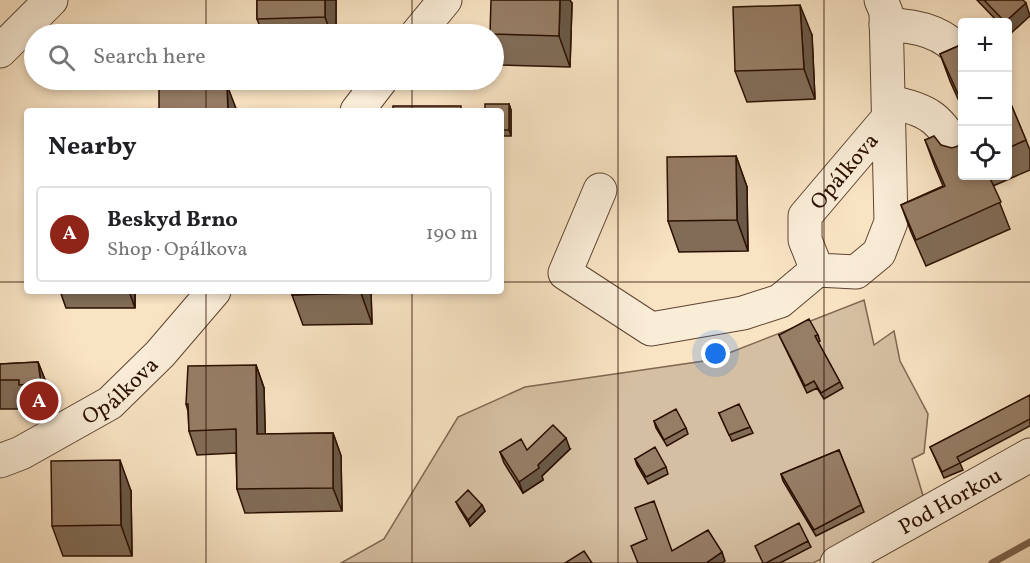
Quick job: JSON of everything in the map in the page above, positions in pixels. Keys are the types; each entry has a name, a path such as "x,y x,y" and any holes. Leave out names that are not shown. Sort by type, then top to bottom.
{"street":[{"path":"425,24 445,0"},
{"path":"0,51 43,2"},
{"path":"884,12 935,33 958,51"},
{"name":"Opálkova","path":"884,12 889,110 891,222 879,253 856,272 817,270 805,240 806,216 889,110"},
{"path":"359,108 373,90"},
{"path":"889,110 918,107 950,135 958,150"},
{"path":"600,190 566,273 651,329 743,313 780,301 817,270"},
{"name":"Opálkova","path":"0,461 21,453 110,403 160,354 211,294"},
{"name":"Pod Horkou","path":"837,563 1030,454"}],"shaded area":[{"path":"864,300 874,345 894,331 900,361 928,414 924,453 912,459 924,499 825,557 813,563 341,563 384,539 458,417 525,387 711,360"}],"building":[{"path":"257,0 325,0 325,17 257,19"},
{"path":"491,0 560,0 559,36 504,34 504,24 490,24"},
{"path":"984,0 1023,0 1026,3 1009,18 1001,18"},
{"path":"800,5 804,69 735,71 733,7"},
{"path":"958,46 958,94 940,54"},
{"path":"159,90 227,90 228,108 159,108"},
{"path":"485,104 509,104 509,130 504,130 504,108 485,108"},
{"path":"393,106 461,106 461,108 393,108"},
{"path":"1012,107 1026,140 1012,146"},
{"path":"934,136 941,145 952,148 958,146 958,180 991,180 1001,202 916,240 901,205 945,186 925,140"},
{"path":"736,156 737,220 668,221 667,157"},
{"path":"809,319 818,335 815,336 840,382 821,393 814,381 805,386 779,335"},
{"path":"38,362 41,383 19,385 19,380 0,380 0,364"},
{"path":"256,365 257,434 333,433 333,488 237,489 236,429 189,431 188,404 186,404 188,366"},
{"path":"1030,395 1030,419 957,457 960,463 942,472 930,447"},
{"path":"739,404 750,427 729,435 719,413"},
{"path":"676,409 686,428 664,440 654,421"},
{"path":"553,425 566,438 538,465 539,468 519,482 500,452 521,439 527,450"},
{"path":"655,447 666,467 646,477 635,459"},
{"path":"839,450 861,505 814,530 781,474"},
{"path":"120,460 121,525 52,526 51,461"},
{"path":"468,490 482,505 468,520 456,502"},
{"path":"654,501 672,551 708,530 722,552 706,563 638,563 631,546 647,539 635,508"},
{"path":"799,523 808,541 763,563 755,546"},
{"path":"584,551 592,563 565,563"}],"waterway":[{"path":"992,563 1030,542"}],"place":[{"name":"Beskyd Brno","path":"39,401"}]}
